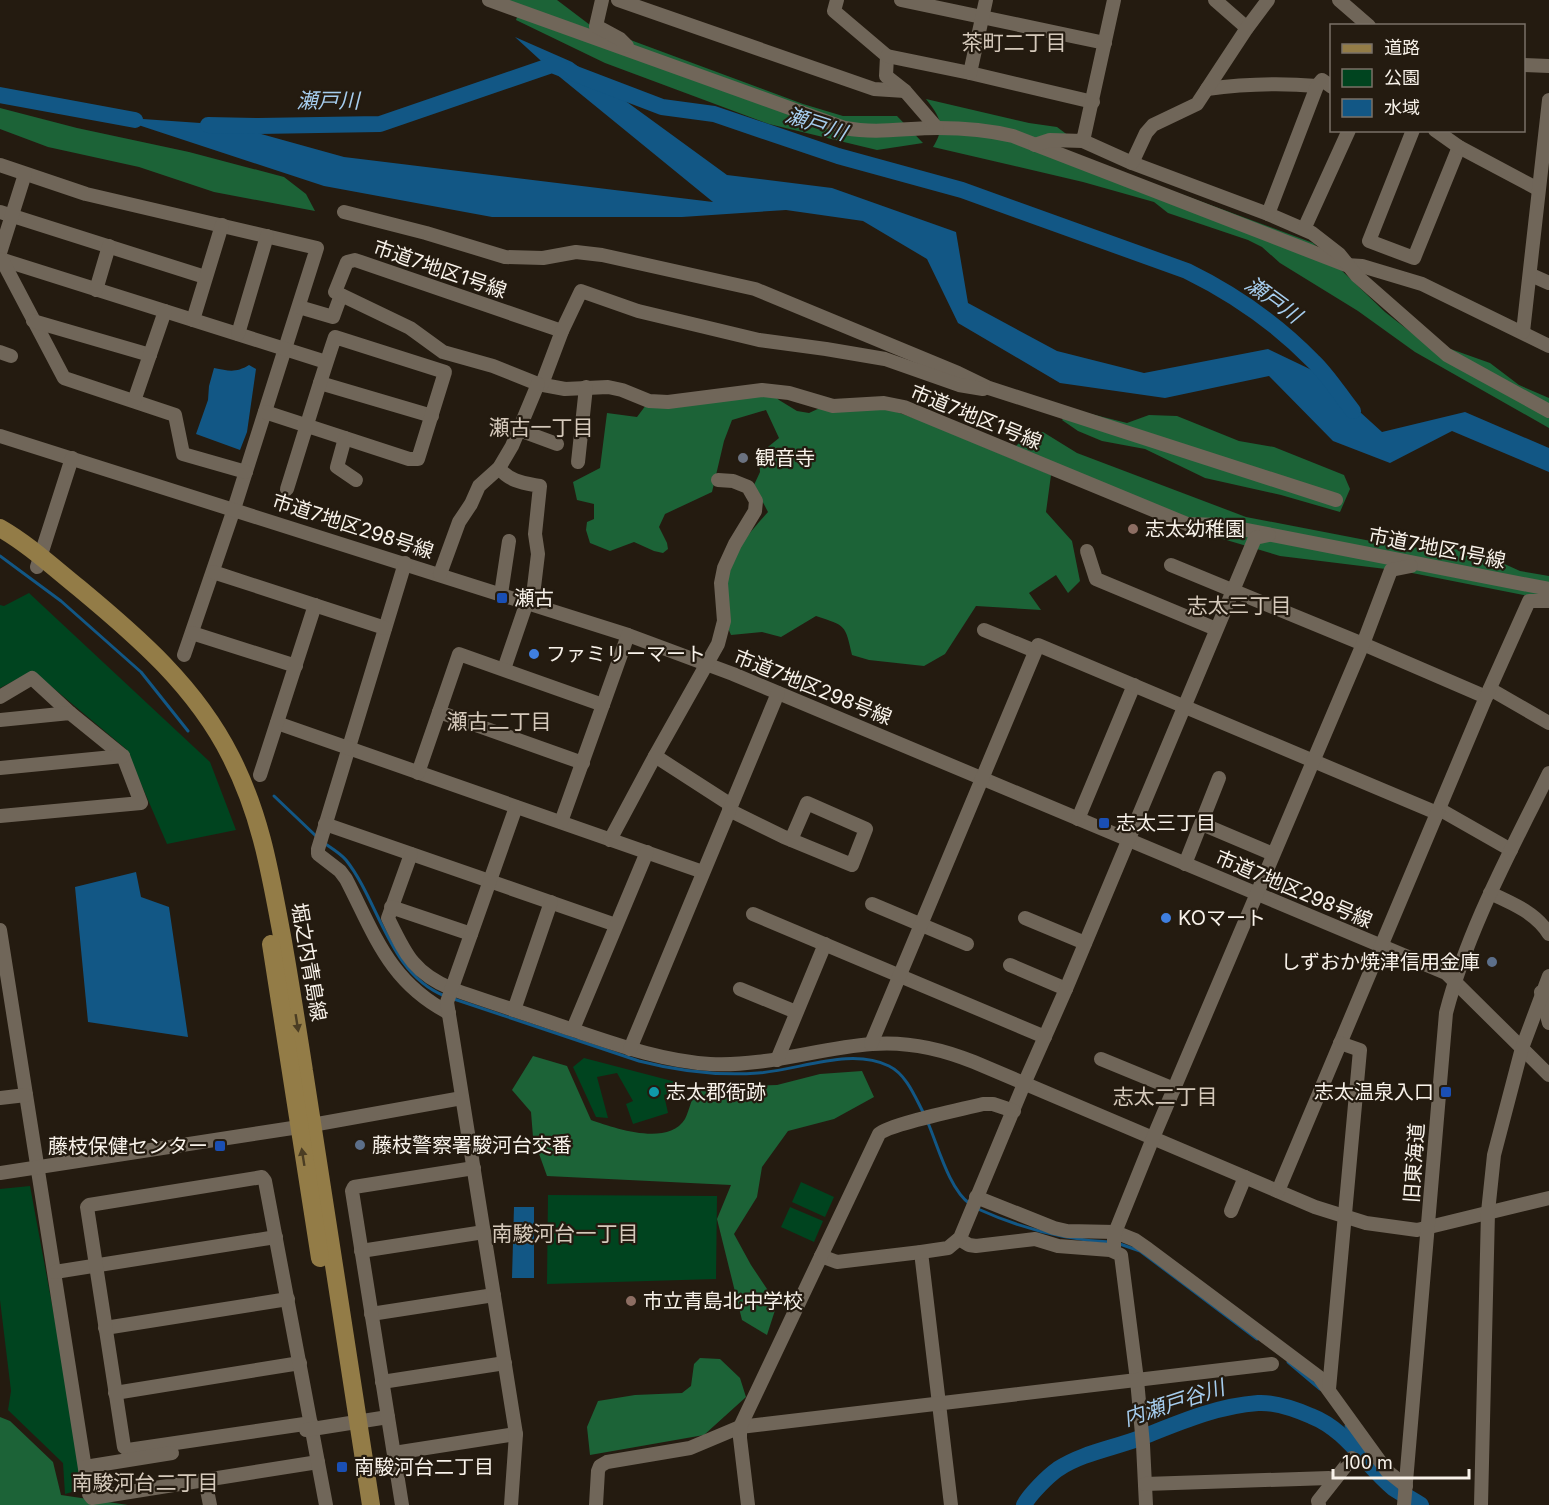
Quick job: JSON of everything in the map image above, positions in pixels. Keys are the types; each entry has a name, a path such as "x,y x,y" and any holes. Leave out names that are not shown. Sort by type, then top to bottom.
{"main road":[{"name":"堀之内青島線","path":"0,528 156,668 206,732 223,762 239,799 257,853 371,1505"},
{"name":"堀之内青島線","path":"0,542 39,562"},
{"name":"堀之内青島線","path":"305,1126 361,1505"}],"street":[{"path":"489,0 845,128 885,132 937,128 992,131 1035,145 1346,265 1362,266 1422,284 1549,345"},
{"path":"602,0 596,26 620,39 635,54"},
{"path":"618,0 874,88 905,91"},
{"path":"837,0 834,11 887,56 1093,102"},
{"path":"901,0 1105,43"},
{"path":"970,73 986,0"},
{"path":"1083,141 1114,0"},
{"path":"1215,0 1247,28"},
{"path":"1132,163 1146,133 1153,126 1197,104 1268,0"},
{"path":"1339,0 1367,24"},
{"path":"887,56 886,76 905,91 937,128"},
{"path":"1525,64 1549,66"},
{"path":"1268,214 1317,86 1322,80 1330,86"},
{"path":"1208,88 1290,84 1317,86"},
{"path":"1523,332 1549,100"},
{"path":"1304,229 1348,132"},
{"path":"1412,132 1369,241 1414,258 1459,147"},
{"path":"1438,132 1459,147 1538,189"},
{"path":"1035,145 1050,140 1083,141 1132,163 1304,229 1339,254 1346,265 1447,355 1549,411"},
{"path":"0,165 86,194 317,248 234,509 184,655"},
{"path":"25,174 6,214 1,257 64,378 175,415 183,454 246,472"},
{"path":"344,212 426,233 505,257 543,258 576,252 602,255 755,289 989,388 1336,500"},
{"path":"6,214 205,277"},
{"path":"193,320 222,225"},
{"path":"238,334 267,236"},
{"path":"96,290 109,246"},
{"path":"1,257 96,290 326,362"},
{"name":"市道7地区1号線","path":"562,331 355,260 347,262 335,292 410,328 443,352 493,366 540,384 565,389 608,387 649,401 668,402 762,390 789,393 833,406 884,403 904,407 1187,524 1221,525 1274,534 1549,589"},
{"path":"1531,275 1549,283"},
{"path":"440,574 459,522 479,486 499,468 519,430 581,291 638,311 759,340 885,359 959,386 973,389 989,388"},
{"path":"299,307 333,317 340,295"},
{"path":"134,401 165,311"},
{"path":"33,321 150,355"},
{"path":"265,412 307,425 409,459 418,459 445,372 335,337 326,362 320,383 307,425 287,489"},
{"path":"320,383 432,416"},
{"path":"578,462 586,387"},
{"path":"519,430 557,444"},
{"name":"市道7地区298号線","path":"0,435 628,635 778,693 1446,974 1455,980 1549,1075"},
{"path":"345,438 337,467 356,480"},
{"path":"39,562 72,458"},
{"path":"499,468 506,477 540,486 535,534 538,555 530,603 504,669"},
{"path":"610,840 718,644 724,621 721,583 724,568 735,544 755,511 756,501 748,487 733,481 718,480"},
{"path":"821,1256 837,1262 921,1252 948,1248 959,1239 1255,538 1274,534"},
{"path":"501,594 508,541"},
{"path":"1088,551 1096,579 1216,629"},
{"path":"405,563 318,854 346,879 392,966 403,981 433,1005 450,999 514,1010 630,1049 690,1062 742,1064 871,1044 913,1045 936,1049 966,1059 1278,1191 1344,1217 1366,1223 1417,1230 1549,1198"},
{"path":"1114,1251 1115,1234 1153,1138 1363,644 1391,570 1416,564"},
{"path":"1171,565 1488,693 1549,723"},
{"path":"213,572 385,628"},
{"path":"1278,1191 1380,946 1529,601 1549,601"},
{"path":"260,775 315,605"},
{"path":"984,630 1035,651"},
{"path":"192,633 296,666"},
{"path":"561,822 628,635"},
{"path":"871,1044 1038,645 1184,708 1438,811 1511,850"},
{"path":"418,772 459,654 603,705"},
{"path":"0,697 32,678 70,713 123,756 141,803 0,816"},
{"path":"1078,819 1134,685"},
{"path":"630,1049 778,693"},
{"path":"439,712 583,763"},
{"path":"0,720 70,713"},
{"path":"277,723 703,872"},
{"path":"0,768 123,756"},
{"path":"655,756 730,808 791,840 852,865 866,829 807,803 791,840"},
{"name":"旧東海道","path":"1404,1505 1446,1013 1476,922 1549,773"},
{"path":"1185,864 1218,778"},
{"path":"511,1505 516,1434 462,1098 450,999 516,807"},
{"path":"1202,824 1273,854"},
{"path":"324,829 411,854 616,925"},
{"path":"573,1029 647,852"},
{"path":"411,854 387,918 405,953 450,999"},
{"path":"1490,893 1519,906 1543,924 1549,934"},
{"path":"514,1010 550,902"},
{"path":"872,904 967,944"},
{"path":"391,907 471,934"},
{"path":"753,914 1046,1037"},
{"path":"1025,918 1085,943"},
{"path":"0,930 89,1494 92,1498 318,1462"},
{"path":"777,1060 825,944"},
{"path":"1010,965 1066,989"},
{"path":"1481,1505 1488,1212 1494,1155 1522,1048 1549,976"},
{"path":"740,989 796,1012"},
{"path":"1541,993 1549,1023"},
{"path":"1329,1389 1360,1050 1340,1043"},
{"path":"1101,1059 1174,1089"},
{"path":"0,1098 26,1095"},
{"path":"0,1173 305,1126 462,1098"},
{"path":"748,1505 740,1427 879,1134 882,1131 982,1104 993,1104 1014,1111"},
{"path":"402,1505 352,1191 354,1187 474,1168"},
{"path":"326,1505 312,1426 276,1237 265,1181 262,1177 87,1207 124,1448 128,1450 312,1426 388,1417"},
{"path":"1231,1211 1245,1177"},
{"path":"976,1198 1054,1228 1115,1234 1135,1240 1309,1369 1329,1389 1387,1471 1406,1485"},
{"path":"361,1251 484,1232"},
{"path":"55,1272 276,1237"},
{"path":"959,1239 976,1246 1035,1239 1058,1246 1114,1251 1121,1255 1137,1380 1146,1505"},
{"path":"921,1252 951,1505"},
{"path":"371,1314 494,1295"},
{"path":"105,1328 288,1299"},
{"path":"115,1393 300,1363"},
{"path":"382,1382 505,1363"},
{"path":"596,1505 598,1471 600,1466 607,1462 690,1448 740,1427 1272,1364"},
{"path":"85,1467 312,1426"},
{"path":"394,1452 516,1434"},
{"path":"1319,1505 1318,1501 1352,1458"},
{"path":"1145,1484 1329,1478 1334,1480"},
{"path":"205,1480 210,1505"}],"green space":[{"path":"506,0 557,0 590,25 803,104 843,116 897,116 923,143 877,150 769,124 605,63 516,20 521,6"},
{"path":"926,99 1029,123 1057,127 1069,136 1059,149 1313,243 1385,312 1417,337 1490,363 1519,385 1549,398 1549,428 1415,352 1358,311 1280,263 1262,247 1248,240 1168,213 1154,202 1083,182 933,147 939,133 940,122"},
{"path":"0,108 77,128 189,152 284,177 306,194 315,211 214,192 139,167 48,147 0,129"},
{"path":"773,394 797,411 809,413 822,407 880,406 922,421 1051,475 1046,512 1072,541 1080,581 1068,593 1056,575 1029,593 1041,610 976,606 945,654 924,666 869,660 852,655 848,637 843,628 816,616 781,637 762,632 731,635 728,628 726,598 728,571 742,543 768,512 754,485 760,472 759,460 763,451 779,438 766,410 732,420 724,441 712,492 665,514 659,527 668,549 663,553 634,542 610,551 590,543 586,530 587,522 594,519 594,504 577,500 573,482 600,468 607,413 637,417 646,405"},
{"path":"1071,409 1127,423 1149,415 1177,416 1239,441 1274,447 1344,475 1350,489 1340,512 1281,495 1205,478 1145,449 1102,441 1078,431 1062,420"},
{"path":"1043,432 1077,453 1246,517 1407,548 1442,546 1489,557 1520,571 1549,576 1549,593 1533,597 1402,571 1280,556 1223,539 1054,476 1016,446 1023,439"},
{"path":"29,593 210,762 236,830 167,844 126,749 33,671 0,688 0,605 4,606"},
{"path":"533,1056 567,1066 591,1120 626,1131 654,1134 677,1127 685,1119 698,1088 777,1085 820,1074 862,1071 874,1097 834,1119 788,1131 762,1167 757,1197 734,1234 777,1304 767,1335 742,1320 717,1219 731,1185 547,1176 533,1137 531,1112 512,1090"},
{"path":"584,1058 676,1082 678,1091 664,1095 668,1113 633,1124 626,1104 633,1101 617,1073 597,1077 608,1118 596,1117 573,1067"},
{"path":"801,1182 834,1197 825,1217 792,1202"},
{"path":"30,1186 86,1488 65,1494 63,1463 8,1410 11,1391 0,1300 0,1189"},
{"path":"548,1195 717,1196 716,1279 547,1284"},
{"path":"790,1207 823,1221 814,1242 781,1227"},
{"path":"700,1358 720,1359 740,1378 746,1397 704,1435 590,1455 587,1427 598,1401 635,1395 682,1393 691,1386 694,1364"},
{"path":"0,1417 10,1421 53,1462 61,1495 128,1505 0,1505"}],"water":[{"path":"515,37 572,62 727,175 832,188 956,232 968,303 1057,351 1144,373 1268,349 1316,372 1382,432 1465,412 1549,448 1549,472 1452,431 1390,463 1333,441 1269,376 1165,398 1060,383 958,323 927,259 863,221 786,210 682,217 492,217 324,186 114,117 229,125 344,157 713,202 550,69"},
{"path":"249,365 256,369 247,432 240,450 196,434 208,400 214,368 232,371"},
{"path":"136,872 141,897 169,907 188,1037 88,1022 75,887"},
{"path":"514,1207 534,1207 534,1278 512,1278"}],"waterway":[{"name":"瀬戸川","path":"208,125 380,124 552,65 662,107 714,114 838,156 962,190 1187,271 1238,300 1284,334 1329,379 1353,411"},
{"name":"瀬戸川","path":"0,95 135,120"},
{"path":"0,556 61,601 141,672 188,731"},
{"path":"274,796 316,836"},
{"path":"324,843 344,857 358,877 387,936 411,972 426,986 445,996"},
{"path":"451,998 639,1061 668,1068 743,1074 841,1059 874,1061 889,1066 901,1075 924,1114"},
{"path":"928,1123 950,1178 970,1204"},
{"path":"978,1209 1042,1232 1076,1239 1110,1242"},
{"path":"1117,1243 1140,1251 1257,1339"},
{"path":"1288,1362 1320,1389"},
{"name":"内瀬戸谷川","path":"1024,1505 1049,1476 1067,1463 1212,1411 1258,1403 1292,1409 1324,1422 1345,1439 1393,1488 1421,1505"},
{"path":"1346,1426 1373,1467"}],"place":[{"name":"観音寺","path":"743,458"},
{"name":"志太幼稚園","path":"1133,529"},
{"name":"瀬古","path":"502,598"},
{"name":"ファミリーマート","path":"534,654"},
{"name":"志太三丁目","path":"1104,823"},
{"name":"KOマート","path":"1166,918"},
{"name":"しずおか焼津信用金庫","path":"1492,962"},
{"name":"志太郡衙跡","path":"654,1092"},
{"name":"志太温泉入口","path":"1446,1092"},
{"name":"藤枝警察署駿河台交番","path":"360,1145"},
{"name":"藤枝保健センター","path":"220,1146"},
{"name":"市立青島北中学校","path":"631,1301"},
{"name":"南駿河台二丁目","path":"342,1467"}],"district":[{"name":"茶町二丁目","path":"1014,43"},
{"name":"瀬古一丁目","path":"541,428"},
{"name":"志太三丁目","path":"1239,606"},
{"name":"瀬古二丁目","path":"499,722"},
{"name":"志太二丁目","path":"1165,1097"},
{"name":"南駿河台一丁目","path":"565,1234"},
{"name":"南駿河台二丁目","path":"145,1483"}]}
